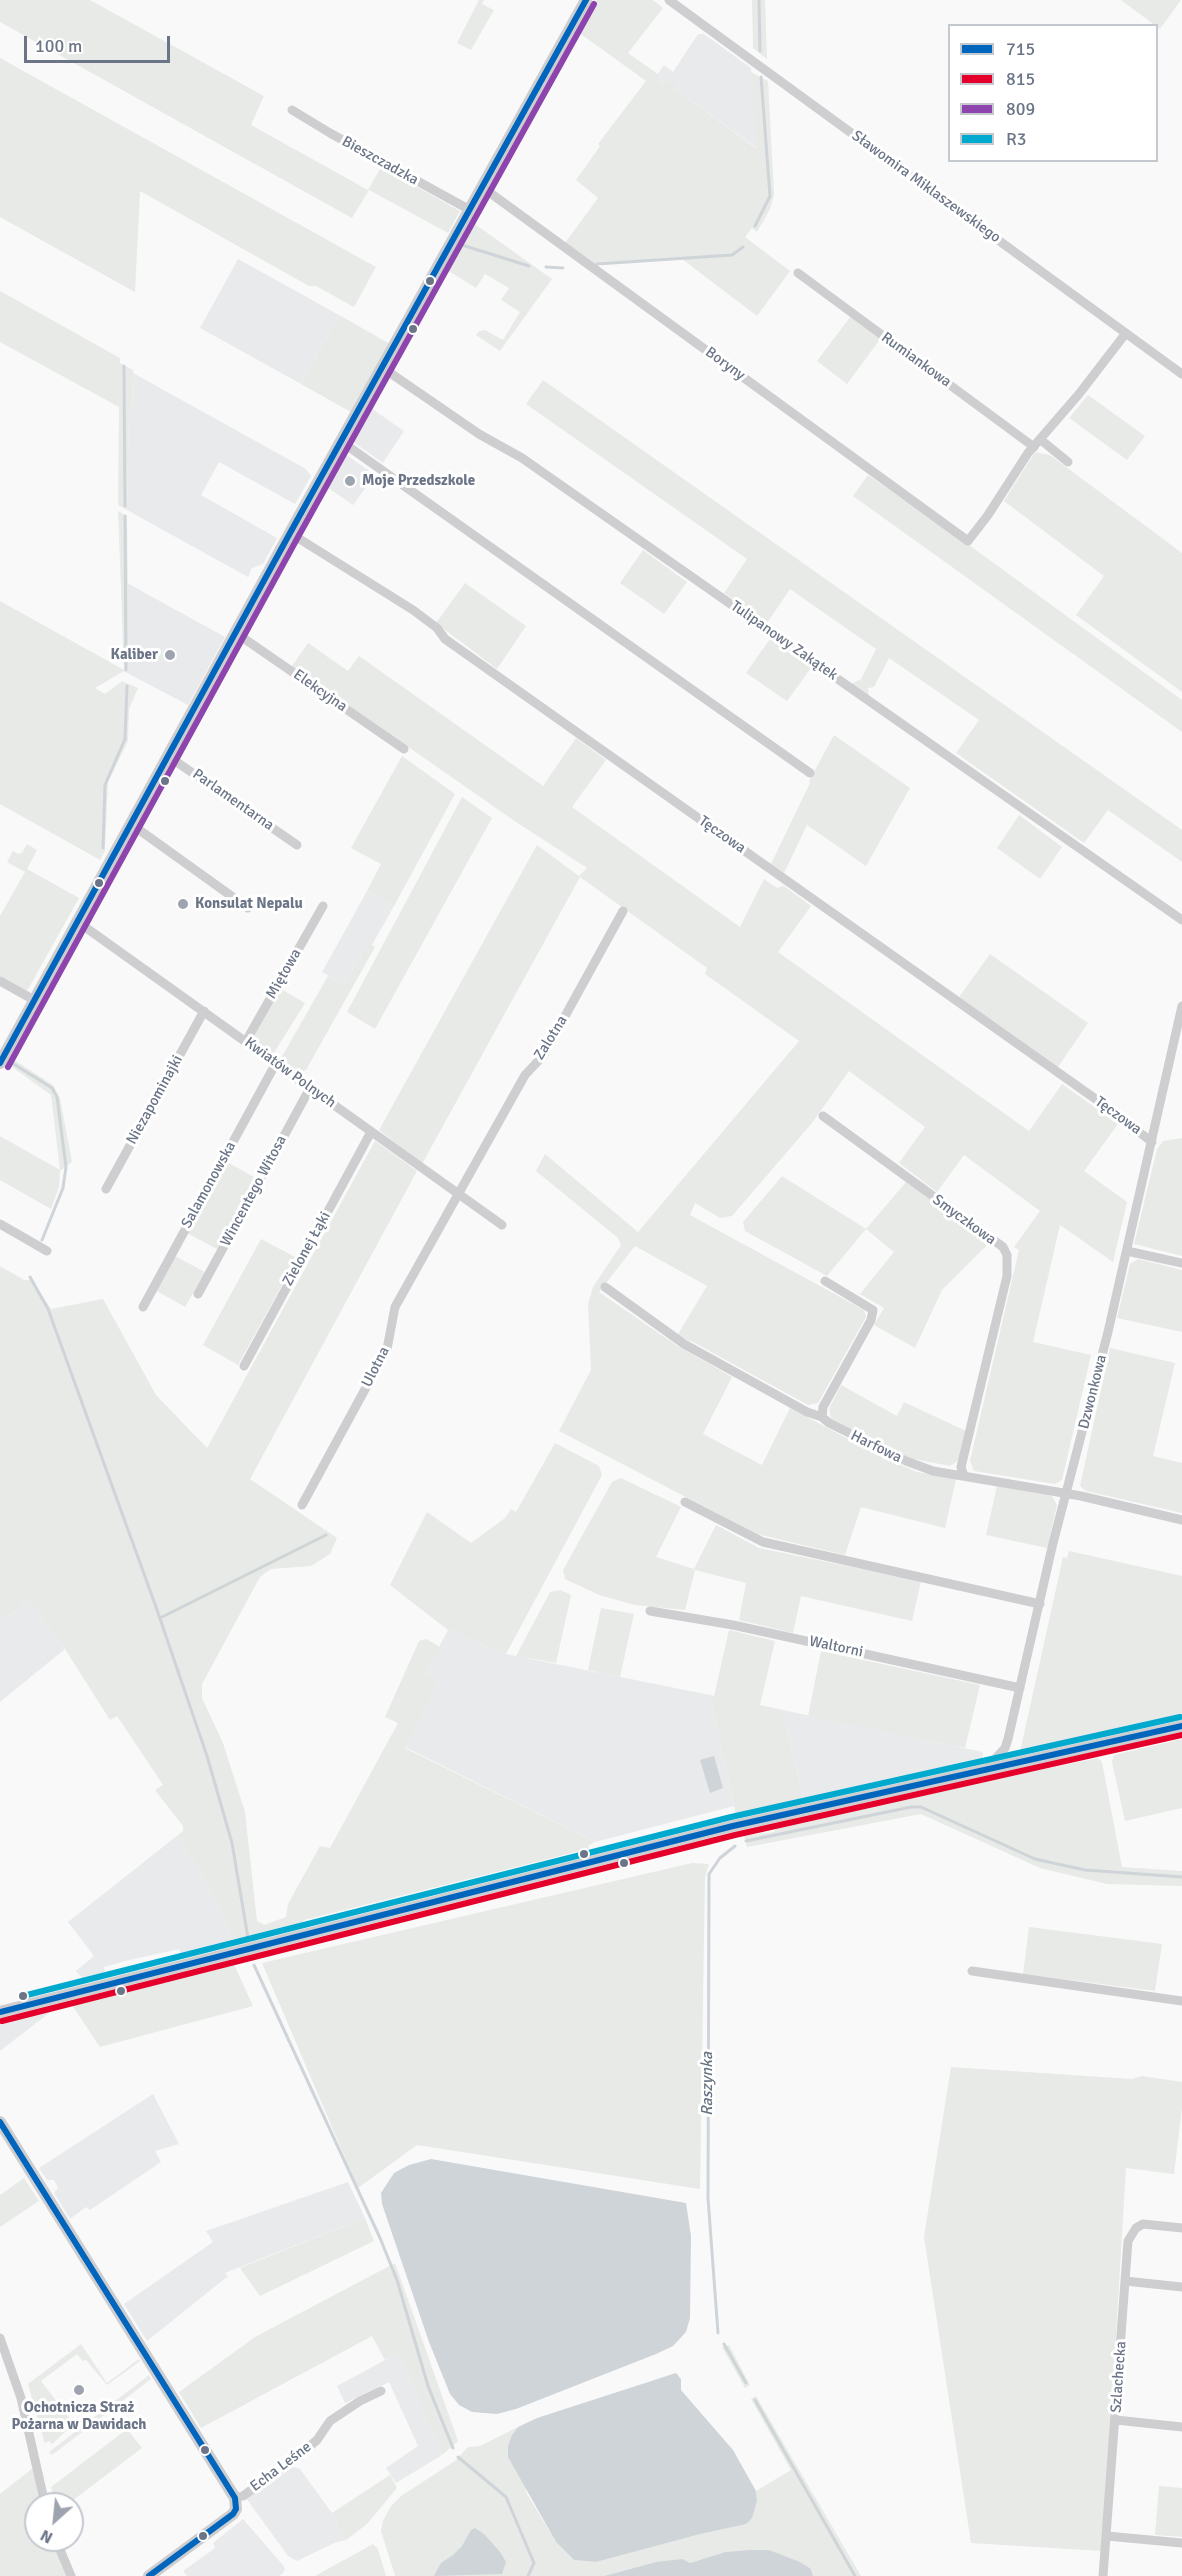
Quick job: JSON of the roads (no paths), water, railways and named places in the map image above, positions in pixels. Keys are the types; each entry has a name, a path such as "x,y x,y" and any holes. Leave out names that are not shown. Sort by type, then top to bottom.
{"street":[{"path":"0,1063 290,533 586,0"},
{"name":"Sławomira Miklaszewskiego","path":"669,0 1182,374"},
{"name":"Bieszczadzka","path":"292,110 470,210"},
{"name":"Boryny","path":"482,187 968,541 1037,443"},
{"name":"Rumiankowa","path":"798,273 1037,443 1068,462"},
{"path":"1037,443 1126,333"},
{"name":"Tulipanowy Zakątek","path":"383,368 479,434 522,458 1182,920"},
{"path":"342,442 810,773"},
{"name":"Tęczowa","path":"290,533 412,610 437,628 445,639 1097,1100 1152,1142"},
{"name":"Elekcyjna","path":"236,633 404,749"},
{"name":"Parlamentarna","path":"168,756 297,845"},
{"path":"130,824 248,908"},
{"name":"Miętowa","path":"246,1041 323,906"},
{"name":"Zalotna","path":"458,1193 525,1075 543,1056 623,910"},
{"name":"Kwiatów Polnych","path":"78,922 502,1225"},
{"path":"0,981 34,1000"},
{"name":"Dzwonkowa","path":"984,1771 1005,1748 1127,1251 1182,1006"},
{"name":"Niezapominajki","path":"106,1189 204,1011"},
{"name":"Salamonowska","path":"143,1306 276,1063"},
{"name":"Wincentego Witosa","path":"198,1294 310,1088"},
{"name":"Smyczkowa","path":"823,1116 1003,1247 1008,1255 1007,1276 961,1467 964,1476"},
{"name":"Zielonej Łąki","path":"244,1366 371,1132"},
{"name":"Ulotna","path":"302,1505 387,1349 395,1308 458,1193"},
{"path":"0,1224 47,1251"},
{"path":"1127,1251 1182,1263"},
{"path":"822,1417 823,1407 871,1320 873,1310 825,1281"},
{"name":"Harfowa","path":"605,1287 674,1338 807,1412 822,1417 828,1423 906,1461 933,1471 1067,1494 1182,1520"},
{"path":"685,1502 763,1542 1040,1604"},
{"name":"Waltorni","path":"650,1611 733,1625 1020,1688"},
{"path":"0,2012 722,1828 1182,1726"},
{"path":"972,1971 1182,2001"},
{"path":"0,2122 235,2498 236,2509 233,2514 149,2576"},
{"name":"Szlachecka","path":"1103,2576 1128,2241 1136,2228 1147,2224 1182,2228"},
{"path":"1125,2281 1182,2287"},
{"path":"0,2338 21,2398 42,2492"},
{"name":"Echa Leśne","path":"235,2498 243,2496 296,2458 317,2440 330,2421 360,2401 381,2391"},
{"path":"1116,2420 1182,2427"},
{"path":"1107,2536 1182,2543"},
{"path":"61,2552 71,2576"}],"waterway":[{"path":"759,0 760,51"},
{"path":"755,226 770,196 761,77"},
{"path":"462,245 529,266"},
{"path":"597,264 732,255 743,247"},
{"path":"546,267 563,268"},
{"path":"124,366 125,506"},
{"path":"125,516 126,670"},
{"path":"103,848 105,785 125,739 127,686"},
{"path":"9,1061 52,1088 57,1097 66,1167 63,1188 42,1240"},
{"path":"30,1277 48,1309 156,1607 207,1756 232,1843 248,1938"},
{"path":"160,1618 326,1535"},
{"name":"Raszynka","path":"746,1841 911,1807 921,1807 1035,1859 1085,1870 1182,1877"},
{"name":"Raszynka","path":"718,2333 708,2198 709,1874 720,1858 735,1846"},
{"path":"254,1965 380,2238 397,2280 428,2386 453,2448"},
{"name":"Raszynka","path":"724,2344 746,2383"},
{"name":"Raszynka","path":"755,2400 855,2576"},
{"path":"458,2457 506,2497 534,2563 528,2576"}],"place":[{"name":"Moje Przedszkole","path":"350,481"},
{"name":"Kaliber","path":"170,655"},
{"name":"Konsulat Nepalu","path":"183,904"},
{"name":"Ochotnicza Straż Pożarna w Dawidach","path":"79,2390"}]}
